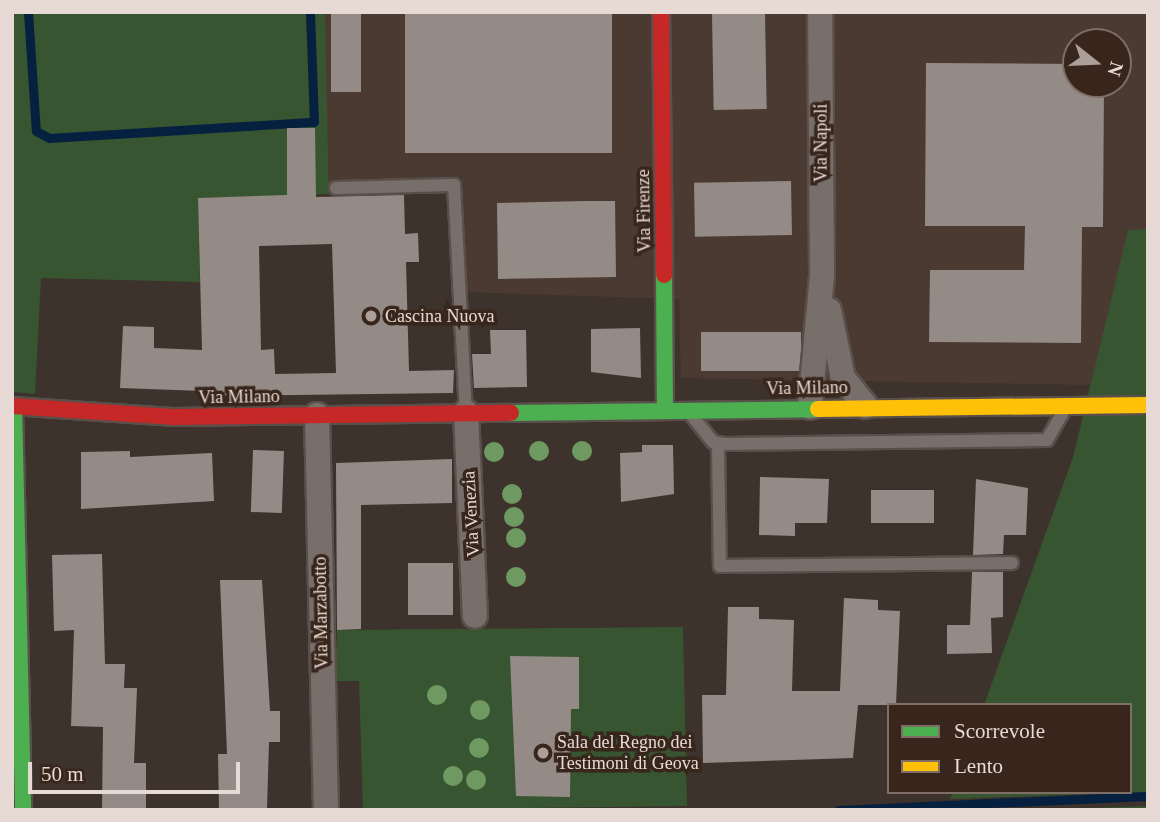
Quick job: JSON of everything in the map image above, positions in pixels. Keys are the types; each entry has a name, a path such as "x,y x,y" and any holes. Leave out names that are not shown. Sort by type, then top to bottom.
{"street":[{"name":"Via Firenze","path":"661,12 665,409"},
{"name":"Via Napoli","path":"810,407 822,275 820,12"},
{"name":"Via Napoli","path":"822,275 843,378 866,406"},
{"name":"Via Milano","path":"13,406 137,415 317,415 866,406 1148,405"},
{"path":"13,406 23,810"},
{"name":"Via Venezia","path":"466,412 475,616"},
{"name":"Via Marzabotto","path":"317,415 326,810"}],"lane":[{"path":"336,188 454,185 460,398 466,412"},
{"path":"718,444 1047,440 1066,405"},
{"path":"690,409 718,444 720,566 1012,562"}],"shaded area":[{"path":"324,12 1148,12 1148,229 1128,231 1093,385 681,378 679,299 465,292 462,177 329,185"}],"green space":[{"path":"12,12 325,12 329,194 198,198 200,282 41,278 35,394 12,392"},
{"path":"1148,229 1148,792 1132,793 1132,703 985,703 1073,457 1128,230"},
{"path":"683,627 687,806 363,810 359,681 337,681 337,630"},
{"path":"952,794 1091,794 950,799"},
{"path":"1148,806 1148,810 1032,810"}],"building":[{"path":"331,12 361,12 361,92 331,92"},
{"path":"405,12 612,12 612,153 405,153"},
{"path":"765,13 767,109 714,110 712,14"},
{"path":"926,63 1062,64 1062,98 1104,98 1103,227 1082,227 1081,343 929,342 930,270 1024,270 1025,226 925,226"},
{"name":"Cascina Nuova","path":"287,128 315,128 316,197 404,195 405,234 418,233 419,262 406,262 409,371 454,370 453,393 203,396 203,391 120,388 123,326 154,327 154,348 202,350 198,198 287,195","holes":["332,244 336,373 275,374 274,349 261,350 259,246"]},
{"path":"791,181 792,235 695,237 694,183"},
{"path":"615,201 616,277 498,279 497,203"},
{"path":"640,328 641,378 591,372 591,329"},
{"path":"490,330 526,330 527,387 474,388 472,354 491,354"},
{"path":"701,332 801,332 801,371 701,371"},
{"path":"642,445 673,445 674,494 621,502 620,453 642,452"},
{"path":"253,450 284,451 282,513 251,512"},
{"path":"130,451 130,457 212,453 214,501 81,509 81,452"},
{"path":"452,459 452,503 361,505 361,629 337,630 336,463"},
{"path":"760,477 829,479 827,523 795,523 795,536 759,535"},
{"path":"976,479 1028,488 1026,535 1004,535 1003,554 973,555"},
{"path":"871,490 934,490 934,523 871,523"},
{"path":"102,554 105,664 125,664 124,688 137,688 134,763 146,763 146,810 102,810 103,727 71,726 74,630 54,631 52,555"},
{"path":"408,563 453,563 453,615 408,615"},
{"path":"972,572 1003,572 1003,617 991,618 992,653 947,654 947,625 970,625"},
{"path":"220,580 262,580 270,711 280,711 280,742 269,742 267,810 219,810 218,754 227,754"},
{"path":"844,598 878,600 878,610 900,611 896,703 858,705 853,758 703,763 702,695 726,695 728,607 759,607 759,619 794,620 792,691 840,691"},
{"name":"Sala del Regno dei Testimoni di Geova","path":"510,656 579,657 579,709 571,709 570,797 516,796"}],"waterway":[{"path":"28,12 36,131 49,138 314,122 310,12"},
{"path":"838,810 1148,796"}],"traffic: fast":[{"path":"664,275 665,409"},
{"path":"14,406 23,810"},
{"path":"511,413 818,409"}],"traffic: slow":[{"path":"818,409 1148,405"}],"traffic: jam":[{"path":"661,12 664,275"},
{"path":"12,406 172,417 511,413"}],"place":[{"name":"Cascina Nuova","path":"371,316"},
{"name":"Sala del Regno dei Testimoni di Geova","path":"543,753"}]}
